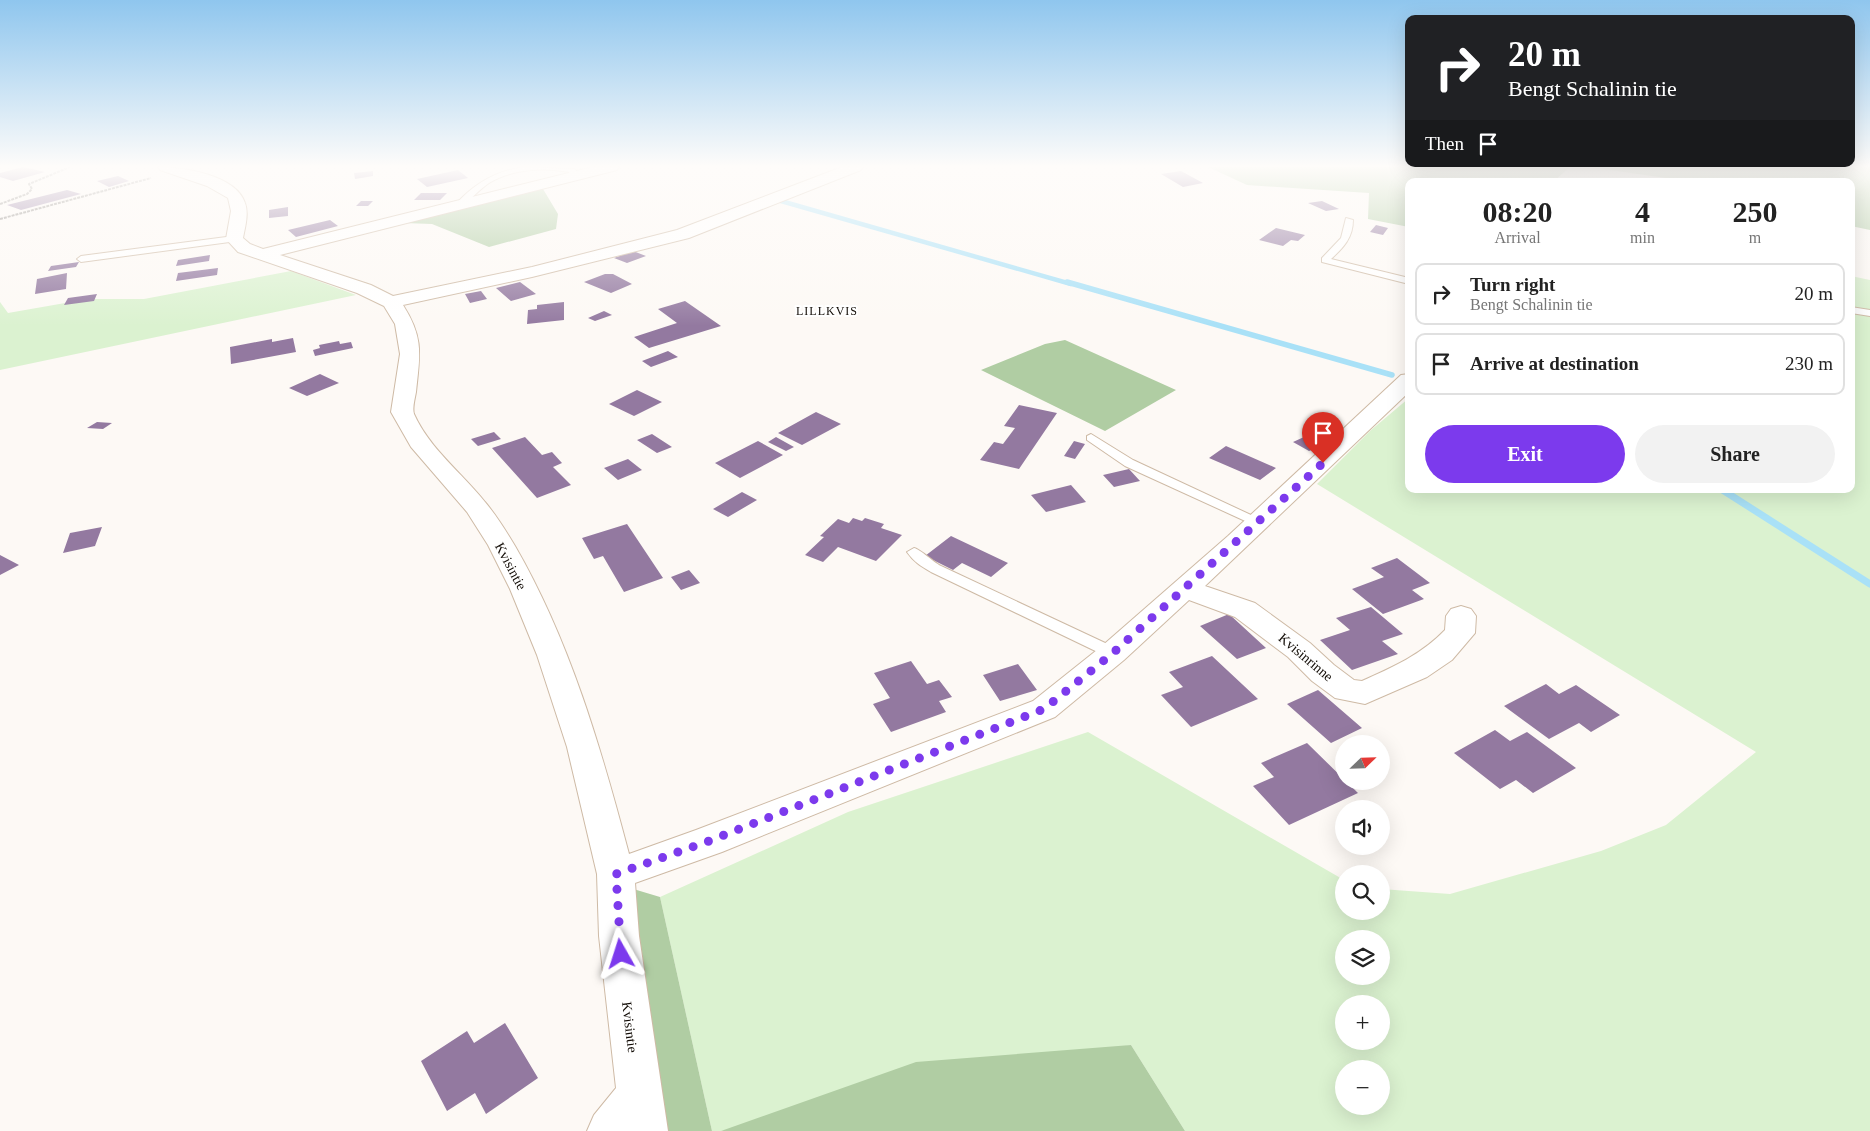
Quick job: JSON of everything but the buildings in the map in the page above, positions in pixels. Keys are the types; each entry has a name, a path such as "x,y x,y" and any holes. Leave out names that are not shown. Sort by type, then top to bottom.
{"street":[{"path":"237,220 234,239 244,248 364,289 391,302 532,272 683,234 720,220"},
{"path":"262,254 398,220"},
{"name":"Kvisintie","path":"391,302 405,324 410,354 402,412 419,442 476,508 501,545 524,590 552,655 584,747 616,874 619,936 642,1113 610,1131"},
{"path":"616,874 709,841 1044,709 1113,653 1259,522 1405,384"},
{"name":"Kvisinrinne","path":"1184,588 1245,610 1298,650 1323,673 1346,690 1365,693 1416,669 1441,653 1460,633 1461,616"}],"lane":[{"path":"1349,220 1350,231 1346,238 1325,260 1334,264 1405,280"},
{"path":"81,259 234,239"},
{"path":"1855,310 1870,312"},
{"path":"1091,438 1129,463 1259,522"},
{"path":"914,552 921,560 936,569 1113,653"}],"green space":[{"path":"417,220 557,220 556,229 489,247 432,224 404,223"},
{"path":"1372,220 1405,220 1405,226"},
{"path":"1855,220 1870,220 1870,230 1855,227"},
{"path":"291,271 356,295 0,370 0,302 8,313 88,299 144,299"},
{"path":"1855,277 1870,280 1870,1131 1185,1131 1131,1045 721,1131 712,1131 660,897 848,812 1088,732 1335,875 1335,920 1390,920 1390,890 1450,894 1601,851 1666,825 1756,752 1317,484 1370,431 1405,401 1405,493 1855,493"},
{"path":"1065,340 1176,390 1105,431 981,370 1045,344"},
{"path":"620,885 660,897 712,1131 657,1131"},
{"path":"1131,1045 1185,1131 721,1131 916,1062"}],"waterway":[{"path":"847,220 1071,284"},
{"path":"1067,282 1392,375"},
{"path":"1727,493 1870,584"}],"district":[{"name":"LILLKVIS","path":"827,311"}],"route":[{"path":"621,954 616,874 709,841 1044,709 1113,653 1323,463"}]}
